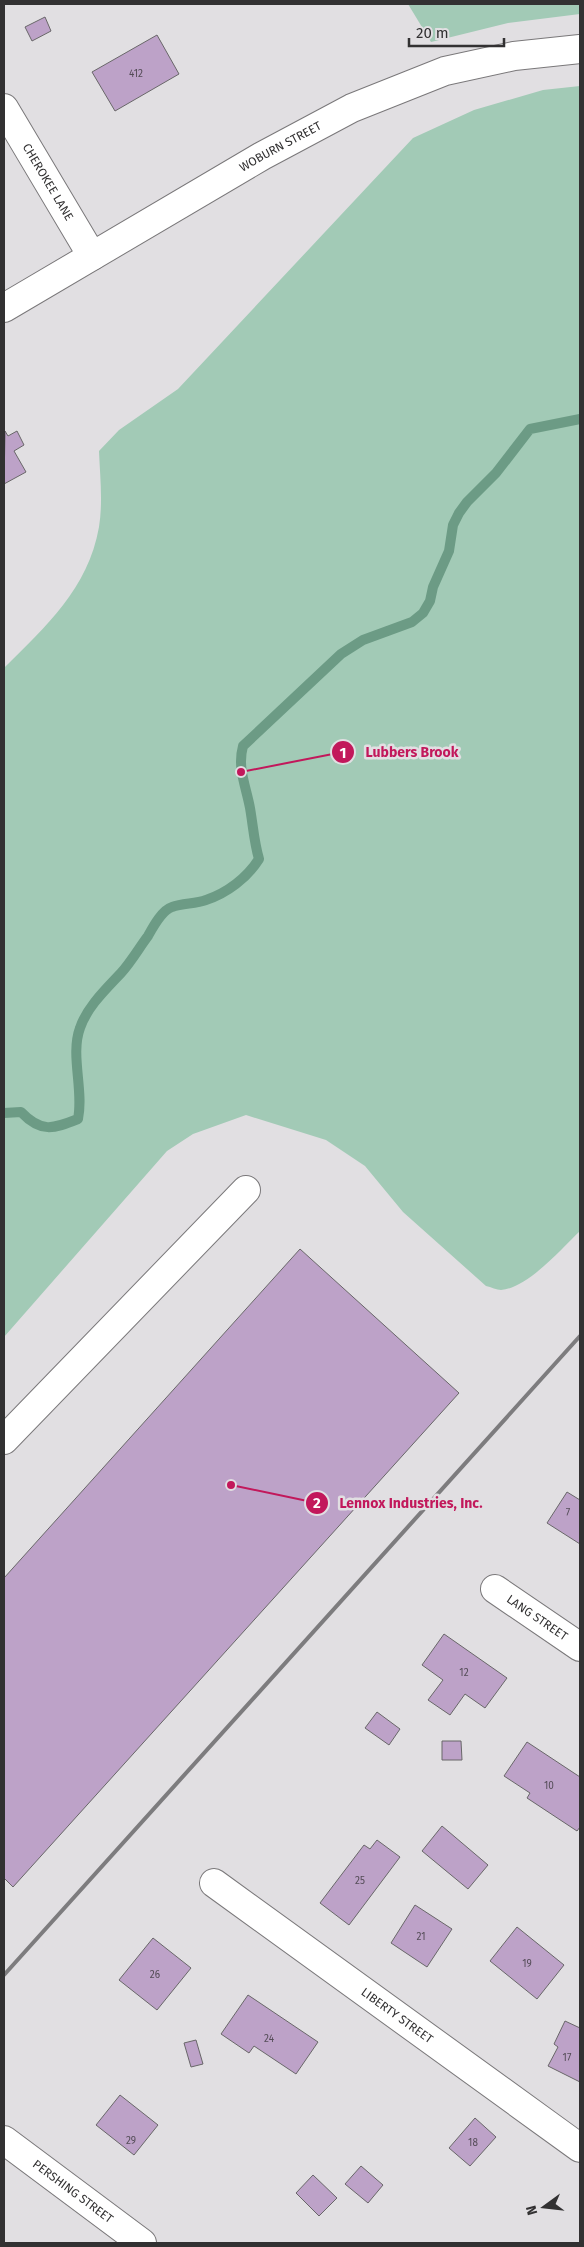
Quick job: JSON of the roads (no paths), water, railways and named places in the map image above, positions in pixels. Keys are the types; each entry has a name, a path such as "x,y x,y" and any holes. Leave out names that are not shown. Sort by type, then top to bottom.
{"street":[{"name":"WOBURN STREET","path":"4,308 278,148 352,108 385,93 445,71 480,63 550,50 580,49"},
{"name":"CHEROKEE LANE","path":"4,108 92,256"},
{"path":"4,1440 246,1190"},
{"name":"LANG STREET","path":"495,1589 580,1647"},
{"name":"LIBERTY STREET","path":"214,1883 580,2148"},
{"name":"PERSHING STREET","path":"4,2140 142,2243"}],"waterway":[{"path":"4,1113 21,1112 35,1123 48,1127 54,1127 78,1119 77,1038 87,1013 121,973 158,919 168,909 214,897 236,884 259,859 243,777 241,762 243,746 341,654 363,640 412,622 423,613 430,601 433,587 449,551 453,525 467,502 496,473 530,429 580,419"}],"railway":[{"path":"4,1975 580,1336"}],"place":[{"name":"Lubbers Brook","path":"241,772"},
{"name":"Lennox Industries, Inc.","path":"231,1485"}]}
